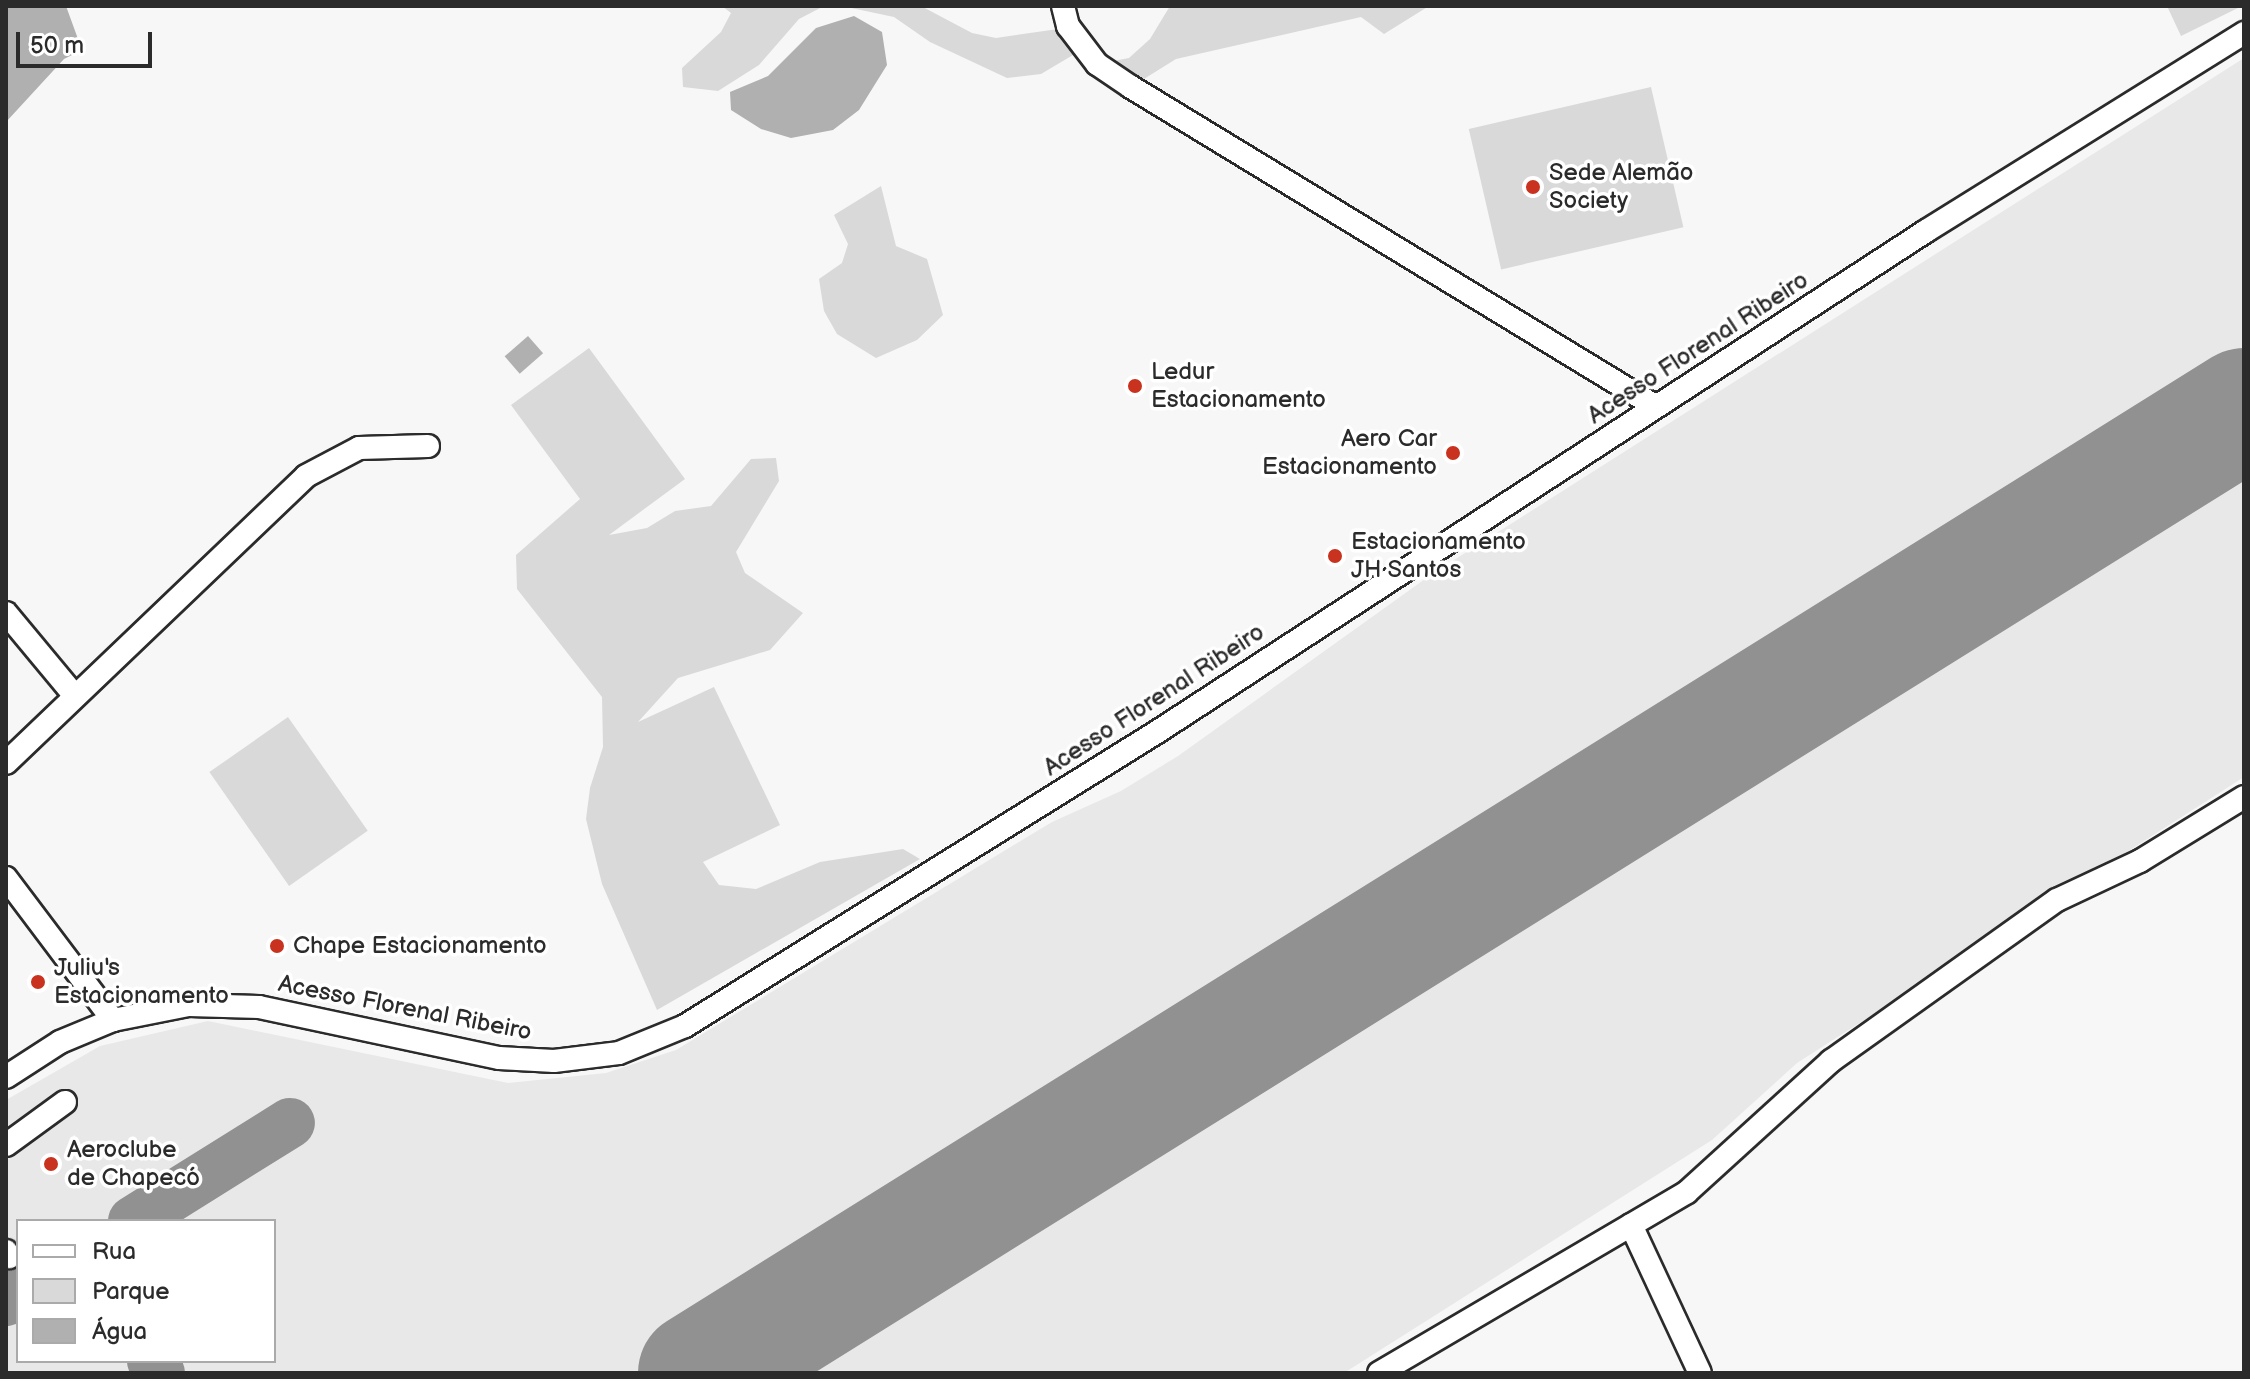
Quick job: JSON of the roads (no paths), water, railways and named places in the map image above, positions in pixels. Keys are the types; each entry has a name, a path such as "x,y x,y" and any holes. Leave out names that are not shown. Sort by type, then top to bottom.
{"street":[{"path":"1063,6 1068,26 1097,64 1131,87 1655,406"},
{"name":"Acesso Florenal Ribeiro","path":"6,1077 60,1042 113,1020 161,1008 216,1004 259,1007 499,1058 554,1061 619,1053 685,1026 1157,732 1655,406 2244,33"},
{"path":"6,763 306,476 359,448 428,446"},
{"path":"6,613 75,696"},
{"path":"1379,1373 1687,1192 1831,1061 2057,900 2140,861 2244,797"},
{"path":"6,878 113,1020"},
{"path":"6,1145 65,1102"},
{"path":"1631,1225 1700,1373"}],"water":[{"path":"6,6 66,6 82,50 64,59 6,122"},
{"path":"854,16 882,32 887,65 859,110 833,130 791,138 761,129 731,110 730,92 768,76 816,28"},
{"path":"528,336 543,353 520,374 505,356"}],"place":[{"name":"Sede Alemão Society","path":"1533,187"},
{"name":"Ledur Estacionamento","path":"1135,386"},
{"name":"Aero Car Estacionamento","path":"1453,453"},
{"name":"Estacionamento JH Santos","path":"1335,556"},
{"name":"Chape Estacionamento","path":"277,946"},
{"name":"Juliu's Estacionamento","path":"38,982"},
{"name":"Aeroclube de Chapecó","path":"51,1164"}]}
